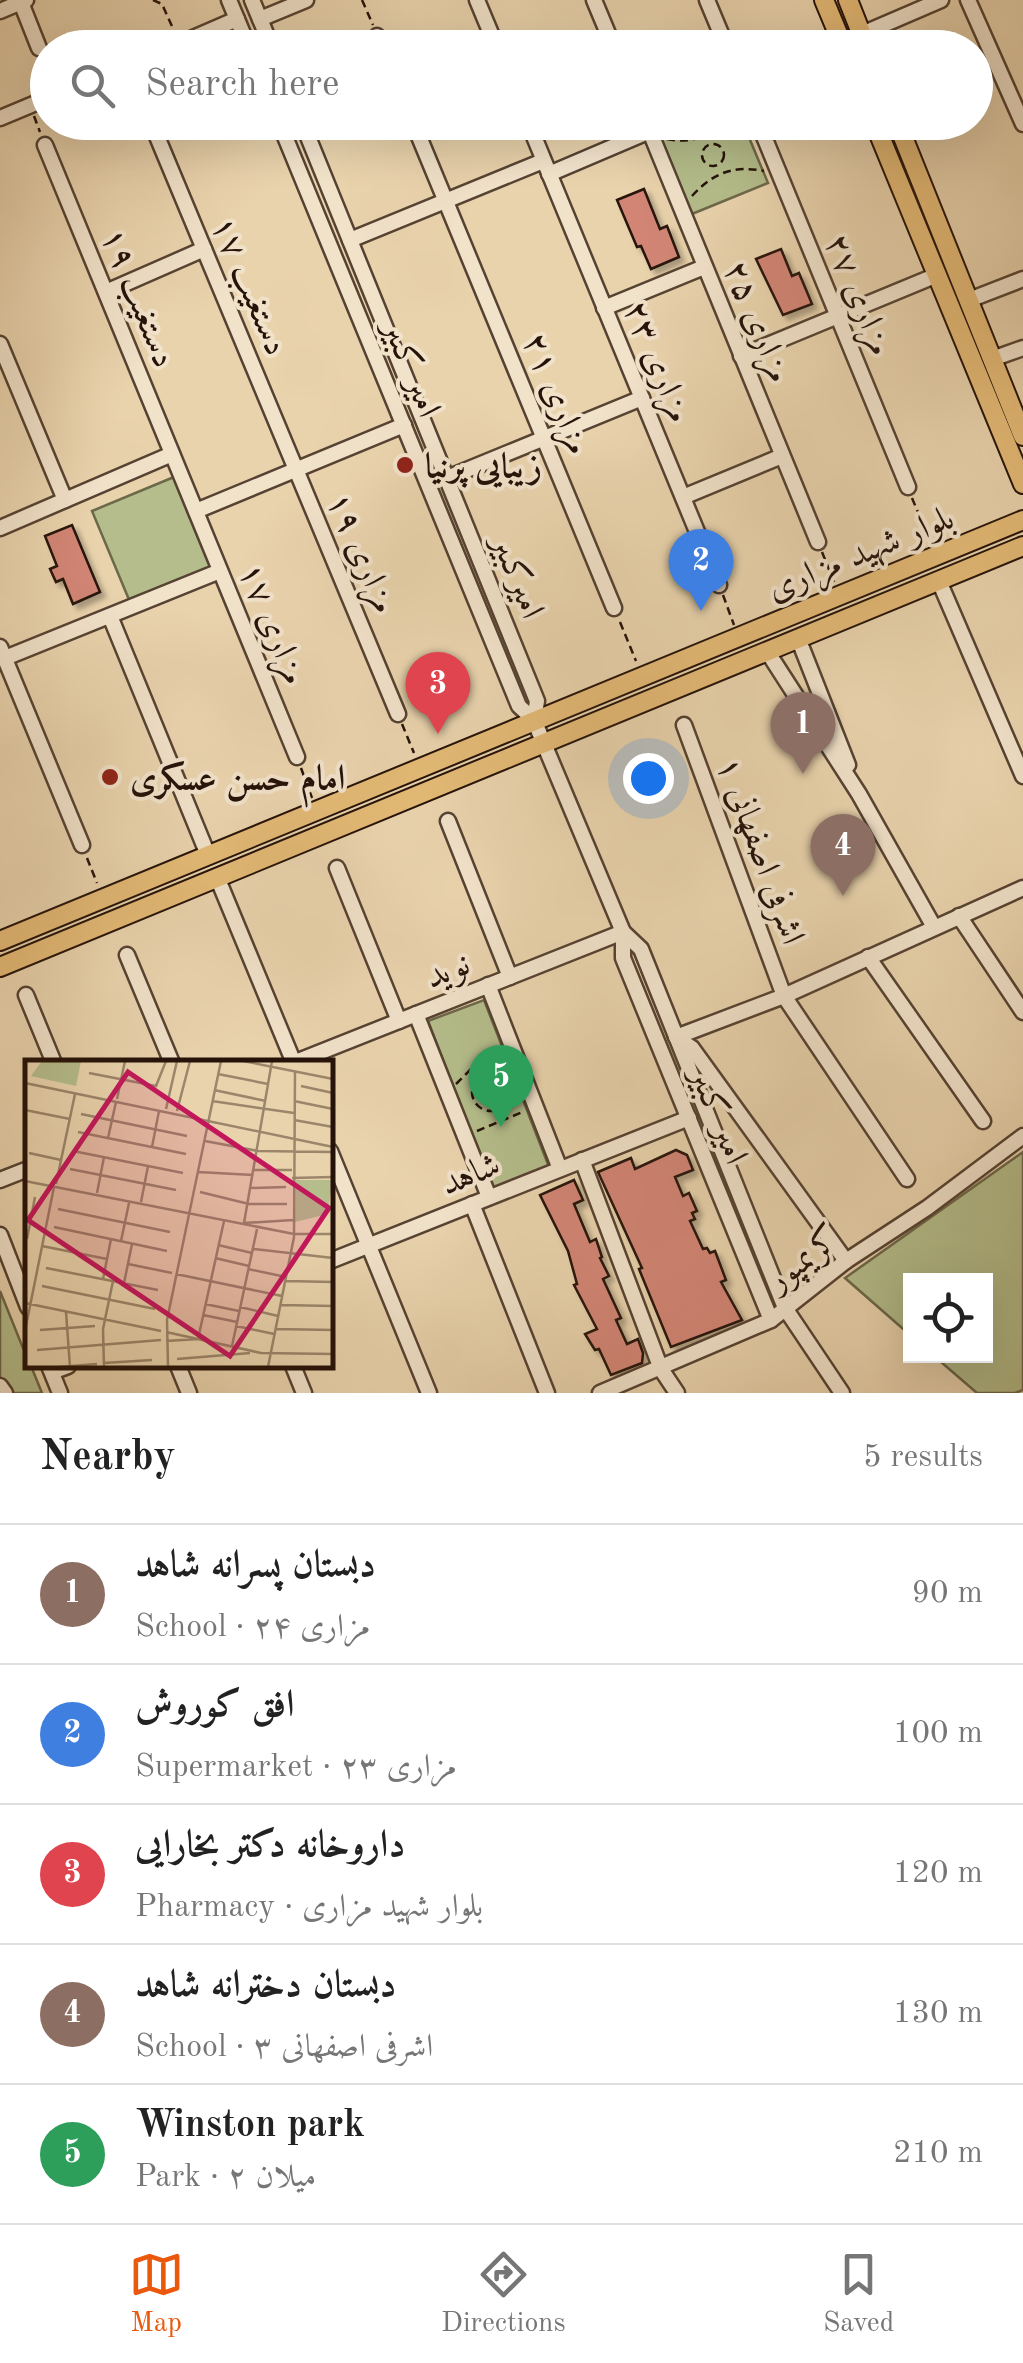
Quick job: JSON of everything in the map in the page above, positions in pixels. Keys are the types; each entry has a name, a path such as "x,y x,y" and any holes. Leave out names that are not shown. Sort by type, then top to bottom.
{"main road":[{"path":"824,0 837,30"},
{"path":"848,0 860,30"},
{"path":"881,140 1023,484"},
{"path":"904,140 1023,436"},
{"path":"909,207 928,200"},
{"name":"بلوار شهید مزاری","path":"0,941 1023,520"},
{"name":"بلوار شهید مزاری","path":"0,967 1023,546"},
{"path":"95,901 96,926"}],"street":[{"path":"230,0 242,30"},
{"path":"252,0 265,30"},
{"path":"260,19 306,0"},
{"path":"477,0 490,30"},
{"path":"594,0 606,30"},
{"path":"706,0 718,30"},
{"path":"885,30 941,0"},
{"path":"968,0 981,30"},
{"path":"0,12 22,1 32,30"},
{"path":"214,30 238,20"},
{"path":"993,56 1023,124"},
{"path":"0,118 29,106"},
{"name":"دستغیب ۱۷","path":"159,140 296,470"},
{"name":"امیر کبیر","path":"286,140 520,706 534,720 544,742"},
{"name":"امیرکبیر","path":"310,140 537,701 534,720"},
{"name":"مزاری ۲۱","path":"421,140 614,608"},
{"name":"مزاری ۲۳","path":"535,140 719,584"},
{"path":"350,240 615,140"},
{"name":"مزاری ۲۵","path":"653,140 818,542"},
{"name":"مزاری ۲۷","path":"765,140 908,487"},
{"name":"دستغیب ۱۹","path":"45,145 196,511"},
{"path":"291,153 312,146"},
{"path":"106,292 204,249"},
{"path":"604,308 704,267"},
{"path":"740,356 937,275"},
{"path":"968,300 1023,278"},
{"path":"372,346 390,339"},
{"path":"0,344 65,500"},
{"path":"992,360 1023,348"},
{"path":"447,478 642,398"},
{"path":"196,511 404,426"},
{"path":"0,528 172,454"},
{"path":"683,497 782,456"},
{"name":"مزاری ۱۹","path":"296,470 398,714"},
{"name":"مزاری ۱۷","path":"196,511 297,757"},
{"path":"82,845 2,652 110,616 220,571"},
{"path":"939,581 1023,776"},
{"path":"110,616 208,855"},
{"path":"798,638 859,794"},
{"path":"767,651 859,794 934,928"},
{"name":"اشرفی اصفهانی ۱","path":"684,725 784,996 907,1179"},
{"path":"544,742 623,932 642,950 785,1308 842,1393"},
{"path":"448,821 510,976"},
{"path":"338,868 399,1021"},
{"path":"217,877 292,1060"},
{"path":"676,1037 784,996 1023,888"},
{"path":"960,916 1022,1010"},
{"name":"امیر کبیر","path":"623,932 623,958 771,1320"},
{"name":"نوید","path":"301,1060 623,932"},
{"path":"128,956 171,1060"},
{"path":"868,957 982,1121"},
{"path":"488,986 560,1169"},
{"path":"26,995 53,1060"},
{"path":"416,1014 489,1197"},
{"path":"676,1037 692,1048 846,1260"},
{"name":"شاهد","path":"332,1260 689,1118"},
{"name":"کریمپور","path":"600,1393 771,1320 846,1260 927,1208 1023,1136"},
{"path":"332,1156 429,1393"},
{"path":"582,1160 661,1369 677,1393"},
{"path":"0,1180 25,1170"},
{"path":"472,1204 547,1393"},
{"path":"1,1242 25,1300"},
{"path":"179,1368 189,1393"},
{"path":"295,1368 304,1393"},
{"path":"51,1369 60,1393"},
{"path":"0,1386 5,1393"}],"path":[{"path":"153,0 162,4 170,30"},
{"path":"362,0 375,30"},
{"path":"43,140 45,145"},
{"path":"708,140 710,144"},
{"path":"710,144 722,148 723,160 718,165 712,166 702,159 710,144"},
{"path":"718,165 721,172"},
{"path":"683,216 691,197 721,172 742,168 762,171 781,180"},
{"path":"908,487 936,557"},
{"path":"818,542 840,596"},
{"path":"719,584 739,637"},
{"path":"614,608 642,676"},
{"path":"398,714 420,769"},
{"path":"297,757 317,809"},
{"path":"82,845 95,901"},
{"path":"448,1093 474,1066 513,1050"},
{"path":"474,1066 478,1078"},
{"path":"496,1072 508,1080 511,1094 505,1106 493,1112 479,1108 472,1097 472,1083 478,1078 496,1072"},
{"path":"465,1136 536,1107"}],"green space":[{"path":"656,140 750,140 768,183 687,216"},
{"path":"174,477 212,568 130,602 92,511"},
{"path":"484,1000 549,1167 493,1189 428,1021"},
{"path":"1023,1152 1023,1390 977,1393 942,1363 993,1363 993,1273 903,1273 903,1329 845,1278"},
{"path":"0,1291 25,1353 25,1368 32,1368 42,1393 12,1393 0,1378"}],"building":[{"path":"644,189 660,229 667,226 679,257 651,269 617,200"},
{"path":"781,249 792,276 799,273 812,304 783,315 756,259"},
{"path":"72,525 100,592 73,604 63,579 56,582 50,569 57,566 45,536"},
{"path":"676,1150 687,1155 693,1170 675,1177 683,1196 689,1193 697,1211 690,1221 703,1249 715,1251 726,1280 721,1282 742,1320 671,1347 639,1269 642,1268 598,1172 631,1158 635,1169"},
{"path":"574,1180 583,1200 574,1204 590,1242 596,1239 609,1276 603,1279 621,1318 616,1320 627,1344 638,1339 643,1353 642,1363 611,1375 599,1349 595,1350 585,1334 597,1329 574,1285 577,1284 568,1251 540,1195"}],"place":[{"name":"زیبایی پرنیا","path":"405,465"},
{"name":"افق کوروش","path":"701,611"},
{"name":"داروخانه دکتر بخارایی","path":"438,734"},
{"name":"دبستان پسرانه شاهد","path":"803,774"},
{"name":"امام حسن عسکری","path":"110,777"},
{"name":"دبستان دخترانه شاهد","path":"843,896"},
{"name":"Winston park","path":"501,1127"}]}
